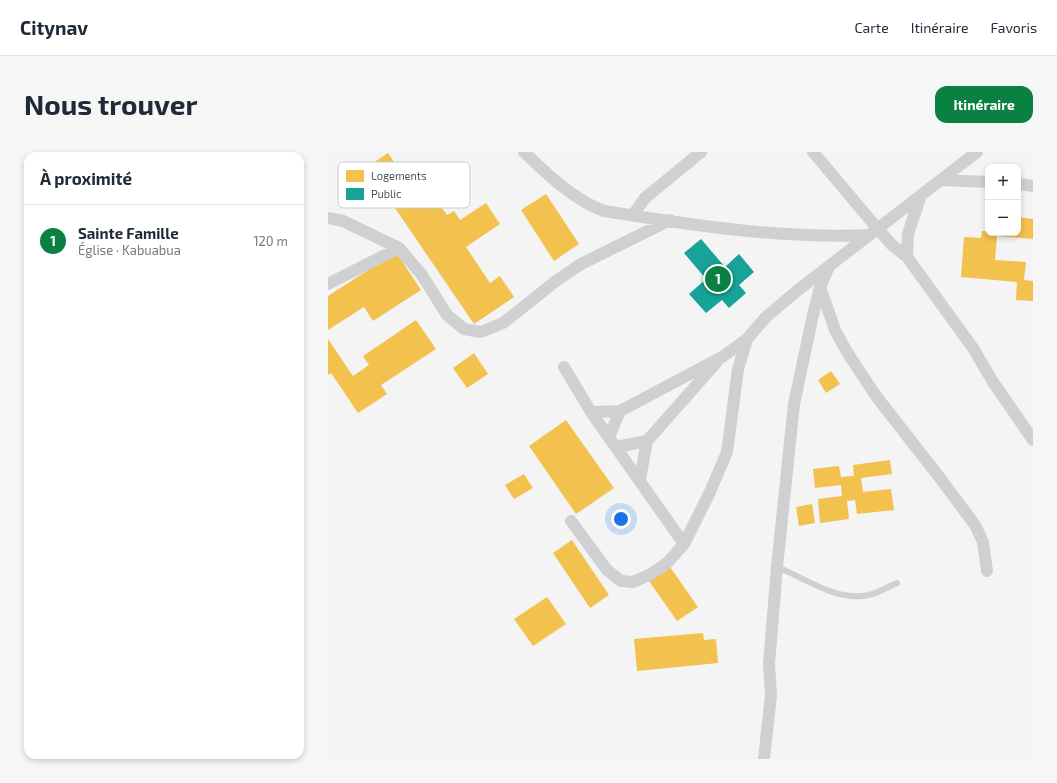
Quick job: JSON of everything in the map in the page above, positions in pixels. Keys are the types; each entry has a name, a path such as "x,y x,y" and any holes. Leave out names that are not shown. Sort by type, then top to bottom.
{"street":[{"path":"524,152 566,188 592,206 604,211 762,232 842,236 873,232"},
{"path":"633,215 645,198 701,152"},
{"path":"813,152 873,232 907,257 973,348 996,388 1033,440"},
{"path":"591,412 620,411 722,357 747,339 766,317 798,290 920,198 977,152"},
{"path":"942,180 985,182"},
{"path":"1021,184 1033,186"},
{"path":"645,198 656,218"},
{"path":"907,257 908,234 920,198"},
{"path":"328,218 343,221 399,248 422,275 447,315 464,329 481,332 503,323 556,281 581,264 670,220"},
{"path":"328,284 399,248"},
{"path":"764,759 771,702 769,664 776,567 794,404 820,287 828,268"},
{"path":"820,287 835,330 847,352 876,396 975,525 983,542 987,571"},
{"path":"571,521 606,570 621,581 634,582 651,574 667,563 684,544 713,485 727,452 738,369 747,339"},
{"path":"640,479 647,441 722,357"},
{"path":"564,368 591,412 640,479 684,544"},
{"path":"612,442 620,411"},
{"path":"612,442 647,441"}],"lane":[{"path":"776,567 796,575 820,588 845,596 869,595 897,583"}],"building: Logements":[{"path":"388,153 394,162 374,162"},
{"path":"546,194 579,244 554,261 521,210"},
{"path":"486,203 500,224 466,247 490,283 500,276 514,297 474,324 395,208 442,208 447,215 454,211 460,220"},
{"path":"1021,217 1033,219 1033,239 997,236 1021,236"},
{"path":"982,231 985,231 985,236 997,236 995,260 1026,262 1024,280 1033,281 1033,301 1016,300 1017,282 961,277 964,237 981,238"},
{"path":"396,252 421,290 373,321 364,307 328,330 328,296"},
{"path":"416,320 436,349 381,385 387,394 358,413 331,373 328,375 328,339 353,376 369,365 363,356"},
{"path":"474,353 488,374 467,388 453,368"},
{"path":"831,371 840,384 826,393 818,380"},
{"path":"566,420 614,488 576,514 529,446"},
{"path":"890,460 892,474 861,478 863,492 891,489 894,510 857,514 855,500 847,501 849,519 820,523 818,499 842,496 841,485 815,488 813,469 839,466 841,477 854,476 853,465"},
{"path":"524,474 533,488 514,499 505,485"},
{"path":"812,504 815,523 799,526 796,507"},
{"path":"572,540 609,595 590,608 553,553"},
{"path":"670,567 698,607 677,621 649,581"},
{"path":"547,597 566,624 533,646 514,619"},
{"path":"703,633 704,640 716,639 718,663 637,671 634,639"}],"building: Public":[{"path":"701,239 725,267 739,254 754,272 739,285 746,293 729,308 722,300 706,313 689,294 706,279 684,253"}],"place":[{"name":"Sainte Famille","path":"718,279"}]}
